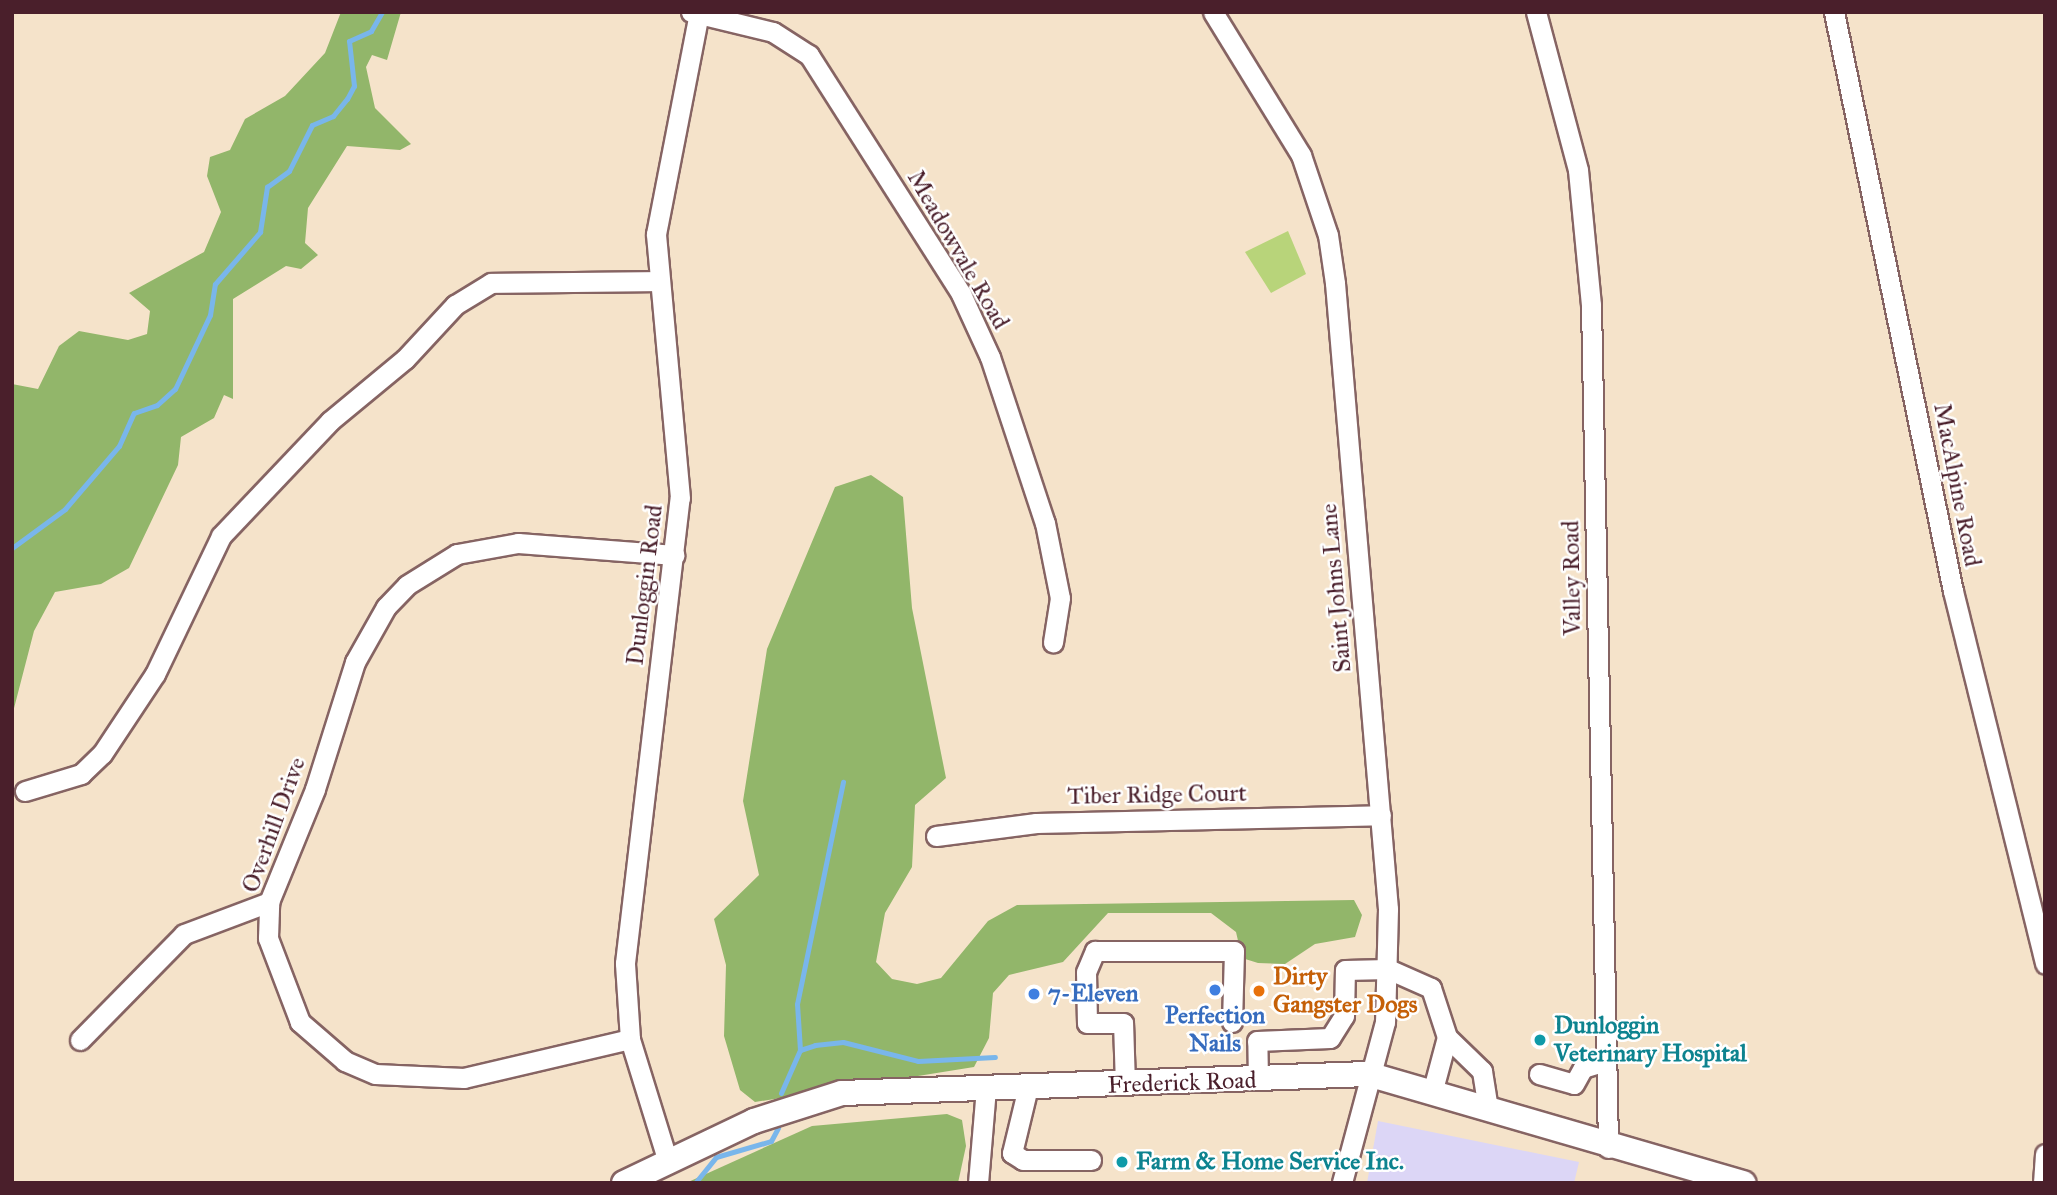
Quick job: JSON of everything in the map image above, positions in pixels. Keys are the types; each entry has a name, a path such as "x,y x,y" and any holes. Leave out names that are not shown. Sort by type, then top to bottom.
{"main road":[{"name":"Frederick Road","path":"624,1183 754,1121 842,1093 1125,1085 1368,1074 1608,1148 1743,1183"}],"street":[{"name":"Saint Johns Lane","path":"1213,12 1301,155 1328,235 1381,815 1388,969 1385,1022 1368,1074 1342,1183"},
{"name":"Valley Road","path":"1536,12 1578,170 1588,252 1608,1148"},
{"name":"MacAlpine Road","path":"1833,12 1953,591 2045,964"},
{"name":"Dunloggin Road","path":"668,1162 630,1039 628,923 675,555 679,453 655,281 661,196 697,13"},
{"name":"Meadowvale Road","path":"697,13 773,32 809,55 961,294 986,346 1045,523 1060,598 1053,642"},
{"path":"25,791 81,774 102,754 155,674 221,536 330,421 405,359 455,305 491,283 655,281"},
{"name":"Overhill Drive","path":"630,1039 464,1078 375,1074 345,1062 300,1022 268,938 269,902 315,789 355,662 386,607 407,585 457,554 518,543 675,555"},
{"name":"Tiber Ridge Court","path":"936,836 1036,823 1381,815"},
{"path":"79,1040 184,934 269,902"},
{"path":"1125,1085 1123,1023 1087,1023 1086,971 1095,951 1234,951 1232,1021"},
{"path":"1258,1080 1257,1041 1330,1038 1343,1016 1345,970 1388,969 1420,978 1432,988 1447,1037 1482,1071 1488,1110"},
{"path":"1432,1093 1447,1037"},
{"path":"1539,1074 1574,1084 1583,1068 1606,1061"},
{"path":"1028,1087 1012,1153 1023,1160 1091,1160"},
{"path":"978,1183 986,1088"},
{"path":"2043,1183 2045,1154"}],"shaded area":[{"path":"1378,1121 1579,1162 1574,1183 1367,1183"}],"green space":[{"path":"341,12 401,12 387,60 372,55 366,67 375,108 411,144 400,150 347,146 308,208 305,243 318,255 301,269 286,266 233,299 233,399 224,395 214,418 181,437 178,465 129,568 101,584 55,592 34,631 12,716 12,384 38,389 59,346 79,331 128,340 147,334 150,311 129,293 204,252 221,212 207,176 210,157 230,150 245,119 285,96 325,53"},
{"path":"1288,231 1306,274 1271,293 1245,252"},
{"path":"871,475 903,497 912,608 946,778 915,805 912,867 885,913 876,962 892,979 917,984 941,978 988,921 1017,905 1354,900 1362,915 1355,937 1315,944 1285,964 1258,963 1242,958 1236,932 1211,913 1108,913 1063,962 1009,975 993,993 989,1038 974,1067 755,1102 740,1090 724,1036 726,965 714,919 759,875 743,801 767,649 835,487"},
{"path":"947,1114 962,1120 966,1146 958,1183 686,1183 812,1126"}],"waterway":[{"path":"12,548 65,509 119,446 134,413 157,405 175,389 210,315 215,284 260,232 267,187 289,171 312,125 333,116 347,99 354,86 349,41 371,31 382,12"},
{"path":"800,1050 797,1004 843,782"},
{"path":"781,1093 800,1050 815,1045 843,1042 918,1061 995,1057"},
{"path":"695,1183 716,1157 771,1141 778,1128"}],"place":[{"name":"Perfection Nails","path":"1215,990"},
{"name":"Dirty Gangster Dogs","path":"1259,991"},
{"name":"7-Eleven","path":"1034,994"},
{"name":"Dunloggin Veterinary Hospital","path":"1540,1040"},
{"name":"Farm & Home Service Inc.","path":"1122,1162"}]}
